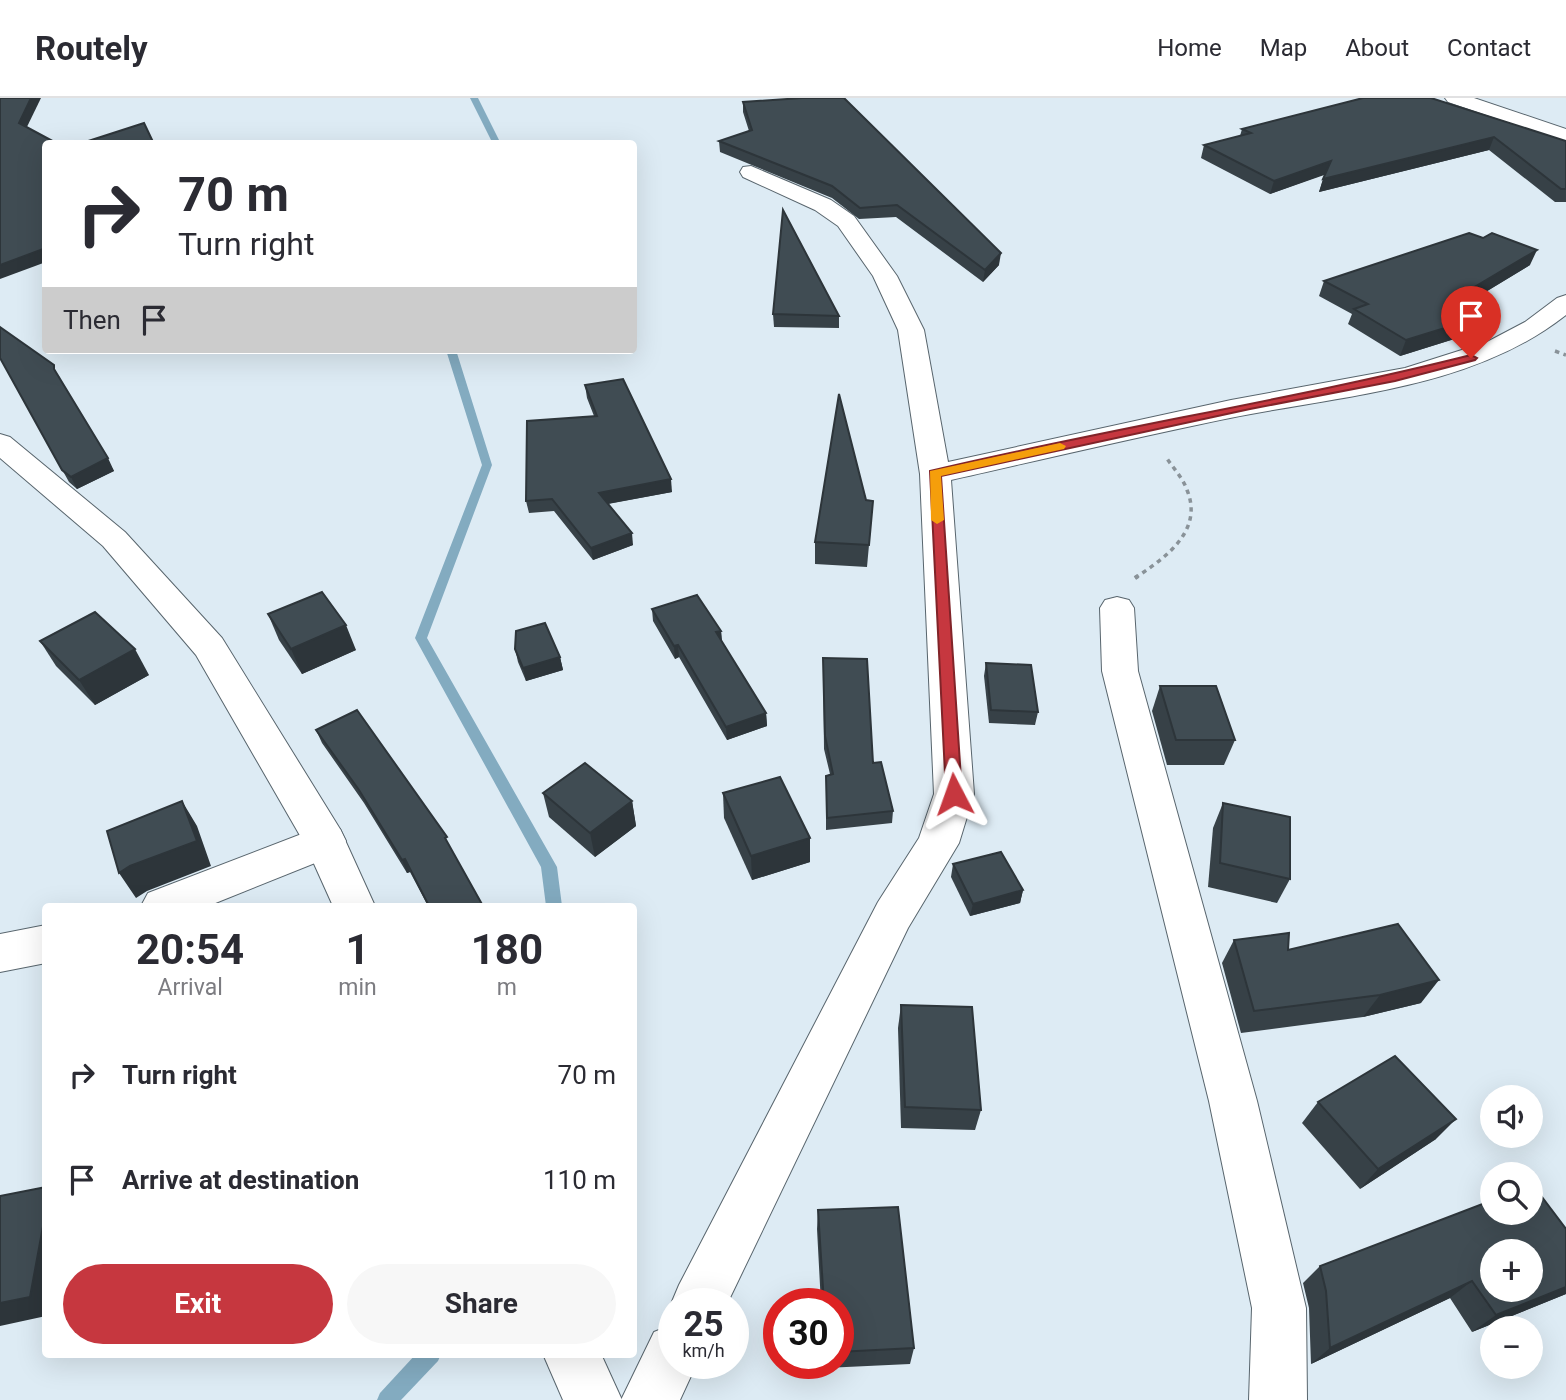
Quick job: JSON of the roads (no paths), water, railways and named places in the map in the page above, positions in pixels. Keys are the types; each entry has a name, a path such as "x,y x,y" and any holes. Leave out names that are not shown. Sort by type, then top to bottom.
{"street":[{"path":"1455,98 1566,136"},
{"path":"706,1288 893,915 938,843 954,794 935,474 911,330 884,276 853,230 834,212 751,172"},
{"path":"935,474 1147,427 1395,378 1471,358 1518,338 1566,303"},
{"path":"0,443 114,539 209,647 326,841 353,903"},
{"path":"1116,608 1120,671 1233,1101 1279,1308 1278,1400"},
{"path":"171,903 326,841"},
{"path":"0,953 42,945"},
{"path":"573,1358 593,1400"},
{"path":"650,1400 660,1379"}],"waterway":[{"path":"474,98 495,140"},
{"path":"452,354 487,465 421,638 549,867 554,903"},
{"path":"387,1400 427,1358"}]}
